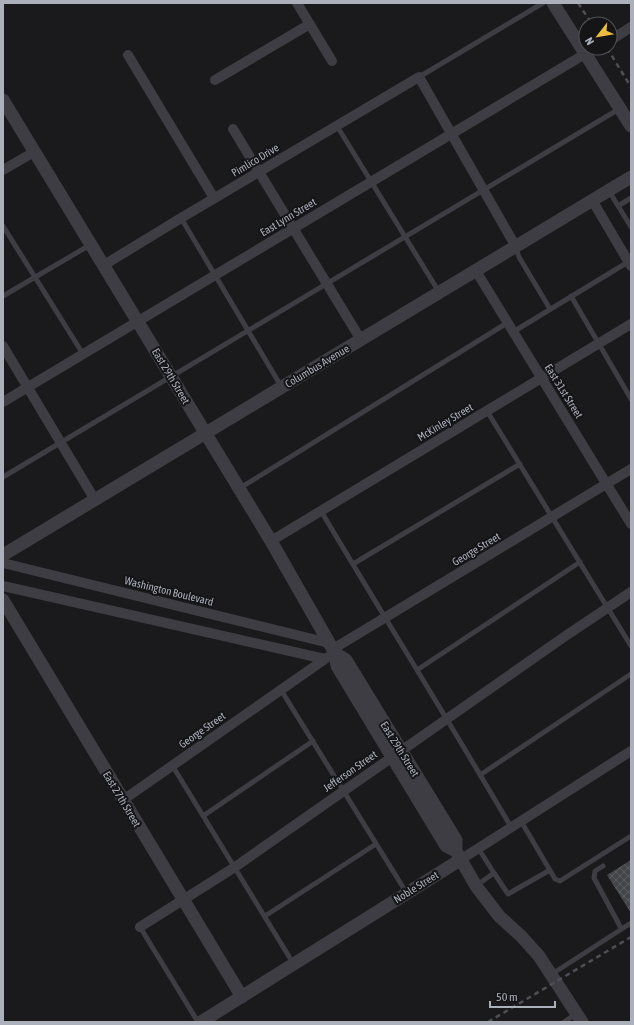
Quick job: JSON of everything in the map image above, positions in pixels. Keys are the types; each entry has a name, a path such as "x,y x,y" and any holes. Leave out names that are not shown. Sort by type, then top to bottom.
{"street":[{"path":"297,3 332,61"},
{"path":"553,3 578,43"},
{"path":"215,80 310,24"},
{"path":"618,36 631,28"},
{"path":"128,55 214,198"},
{"name":"East Lynn Street","path":"3,402 214,274 372,182 582,56"},
{"path":"586,56 631,126"},
{"path":"419,76 516,247"},
{"name":"Pimlico Drive","path":"104,265 419,76"},
{"name":"East 29th Street","path":"3,100 271,541 331,651 346,660 396,754 456,840 458,855 476,886 499,916 521,936 539,956 580,1018"},
{"path":"233,129 361,340"},
{"path":"3,170 34,152"},
{"name":"Columbus Avenue","path":"3,555 631,177"},
{"path":"592,200 630,264"},
{"name":"East 31st Street","path":"476,271 631,524"},
{"name":"McKinley Street","path":"271,541 631,324"},
{"path":"3,346 95,500"},
{"name":"George Street","path":"123,800 281,690 331,651 631,469"},
{"name":"Washington Boulevard","path":"3,563 331,651"},
{"path":"3,586 331,651"},
{"name":"Jefferson Street","path":"140,927 235,867 343,790 631,592"},
{"name":"East 27th Street","path":"4,602 242,997"},
{"name":"Noble Street","path":"199,1022 242,997 407,893 458,855 478,848 631,751"}],"lane":[{"path":"419,76 543,3"},
{"path":"3,477 620,108"},
{"path":"337,126 440,292"},
{"path":"609,190 618,206 629,220 631,228"},
{"path":"618,206 631,198"},
{"path":"181,218 282,387"},
{"path":"3,226 83,354"},
{"path":"3,296 91,244"},
{"path":"516,247 519,257 550,309"},
{"path":"239,488 510,327 550,309 630,264"},
{"path":"571,296 600,343 631,399"},
{"path":"487,411 631,646"},
{"path":"353,564 520,464"},
{"path":"321,511 447,718 511,827"},
{"path":"417,670 580,562"},
{"path":"480,775 631,674"},
{"path":"281,690 407,893"},
{"path":"203,816 313,741"},
{"path":"172,765 294,964"},
{"path":"521,822 555,879 560,881 631,836"},
{"path":"265,916 376,844"},
{"path":"478,848 508,894 550,870"},
{"path":"603,866 594,871 594,878 621,928"},
{"path":"476,886 494,873"},
{"path":"552,974 621,928 631,923"},
{"path":"140,927 199,1022"},
{"path":"564,1022 580,1018"}],"building":[{"path":"631,860 631,913 607,875"}],"railway":[{"path":"578,3 587,16"},
{"path":"612,56 631,87"},
{"path":"488,1022 631,937"}]}
